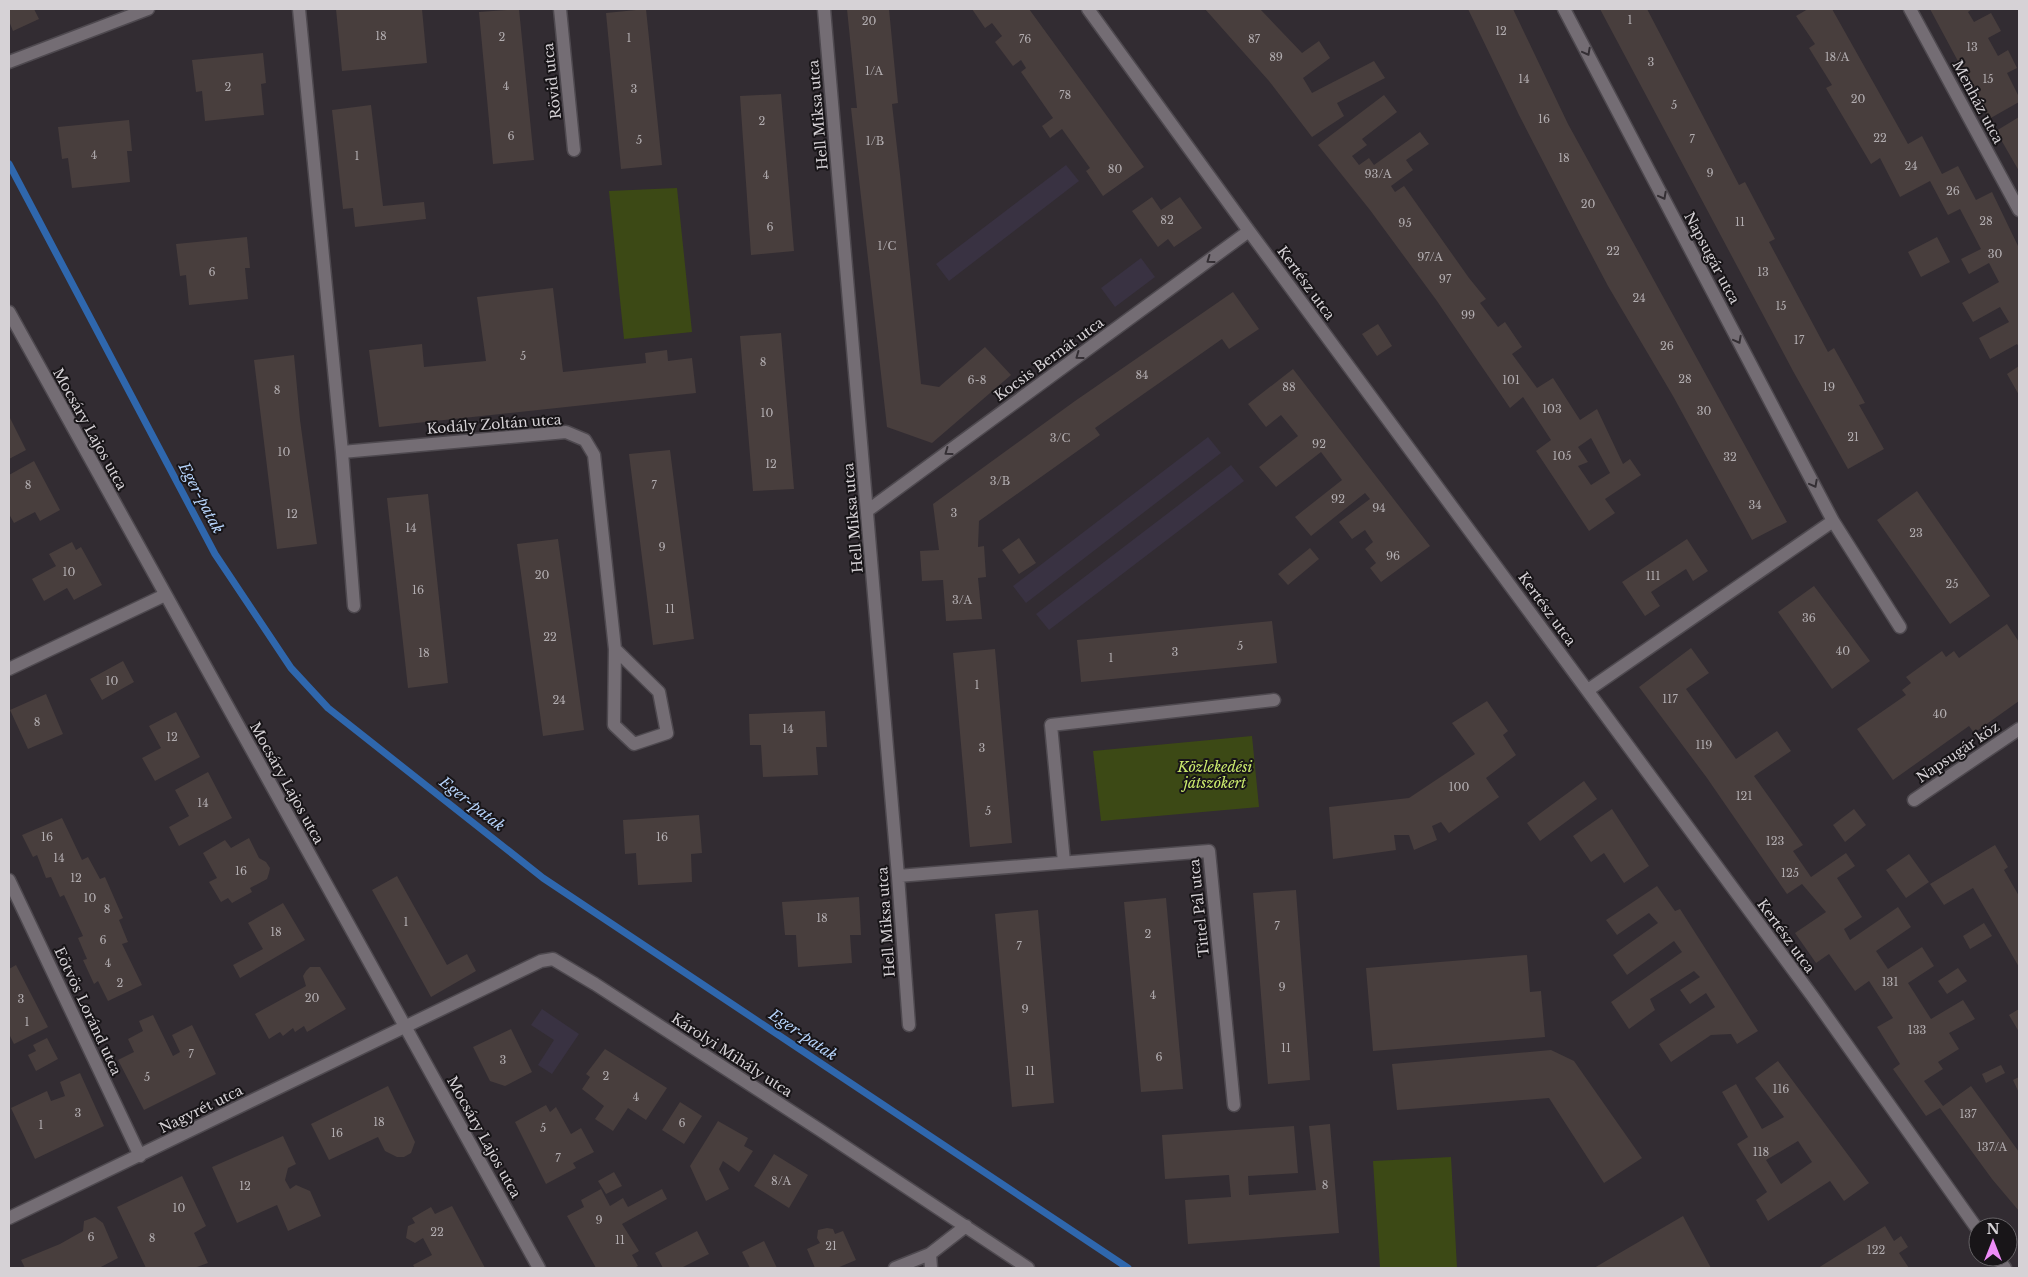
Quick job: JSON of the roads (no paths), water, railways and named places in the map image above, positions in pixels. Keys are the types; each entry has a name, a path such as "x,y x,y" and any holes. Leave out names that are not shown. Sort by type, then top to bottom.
{"street":[{"path":"9,62 148,9"},
{"path":"299,9 342,452 354,606"},
{"name":"Rövid utca","path":"560,9 574,150"},
{"name":"Hell Miksa utca","path":"824,9 868,511 909,1026"},
{"name":"Kertész utca","path":"1088,9 1249,231 1813,997 1969,1217"},
{"name":"Napsugár utca","path":"1564,9 1833,521 1900,627"},
{"name":"Menház utca","path":"1910,9 2019,210"},
{"name":"Kocsis Bernát utca","path":"868,511 1249,231"},
{"name":"Mocsáry Lajos utca","path":"9,312 539,1268"},
{"name":"Kodály Zoltán utca","path":"342,452 566,432 584,440 594,455 615,649 614,724 634,744 667,733 659,692 615,649"},
{"path":"1588,690 1833,521"},
{"path":"9,669 165,595"},
{"path":"1064,862 1051,724 1274,700"},
{"name":"Napsugár köz","path":"1914,800 2019,730"},
{"name":"Tittel Pál utca","path":"898,876 1209,851 1234,1105"},
{"name":"Eötvös Loránd utca","path":"9,880 140,1156"},
{"name":"Károlyi Mihály utca","path":"406,1027 541,961 553,959 595,984 1028,1268"},
{"name":"Nagyrét utca","path":"9,1218 406,1027"},
{"path":"895,1268 930,1254 966,1226"},
{"path":"930,1254 931,1268"}],"waterway":[{"name":"Eger-patak","path":"9,164 215,554 291,668 328,708 543,878 1128,1268"}],"park label":[{"name":"Közlekedési játszókert","path":"1215,776"}]}
